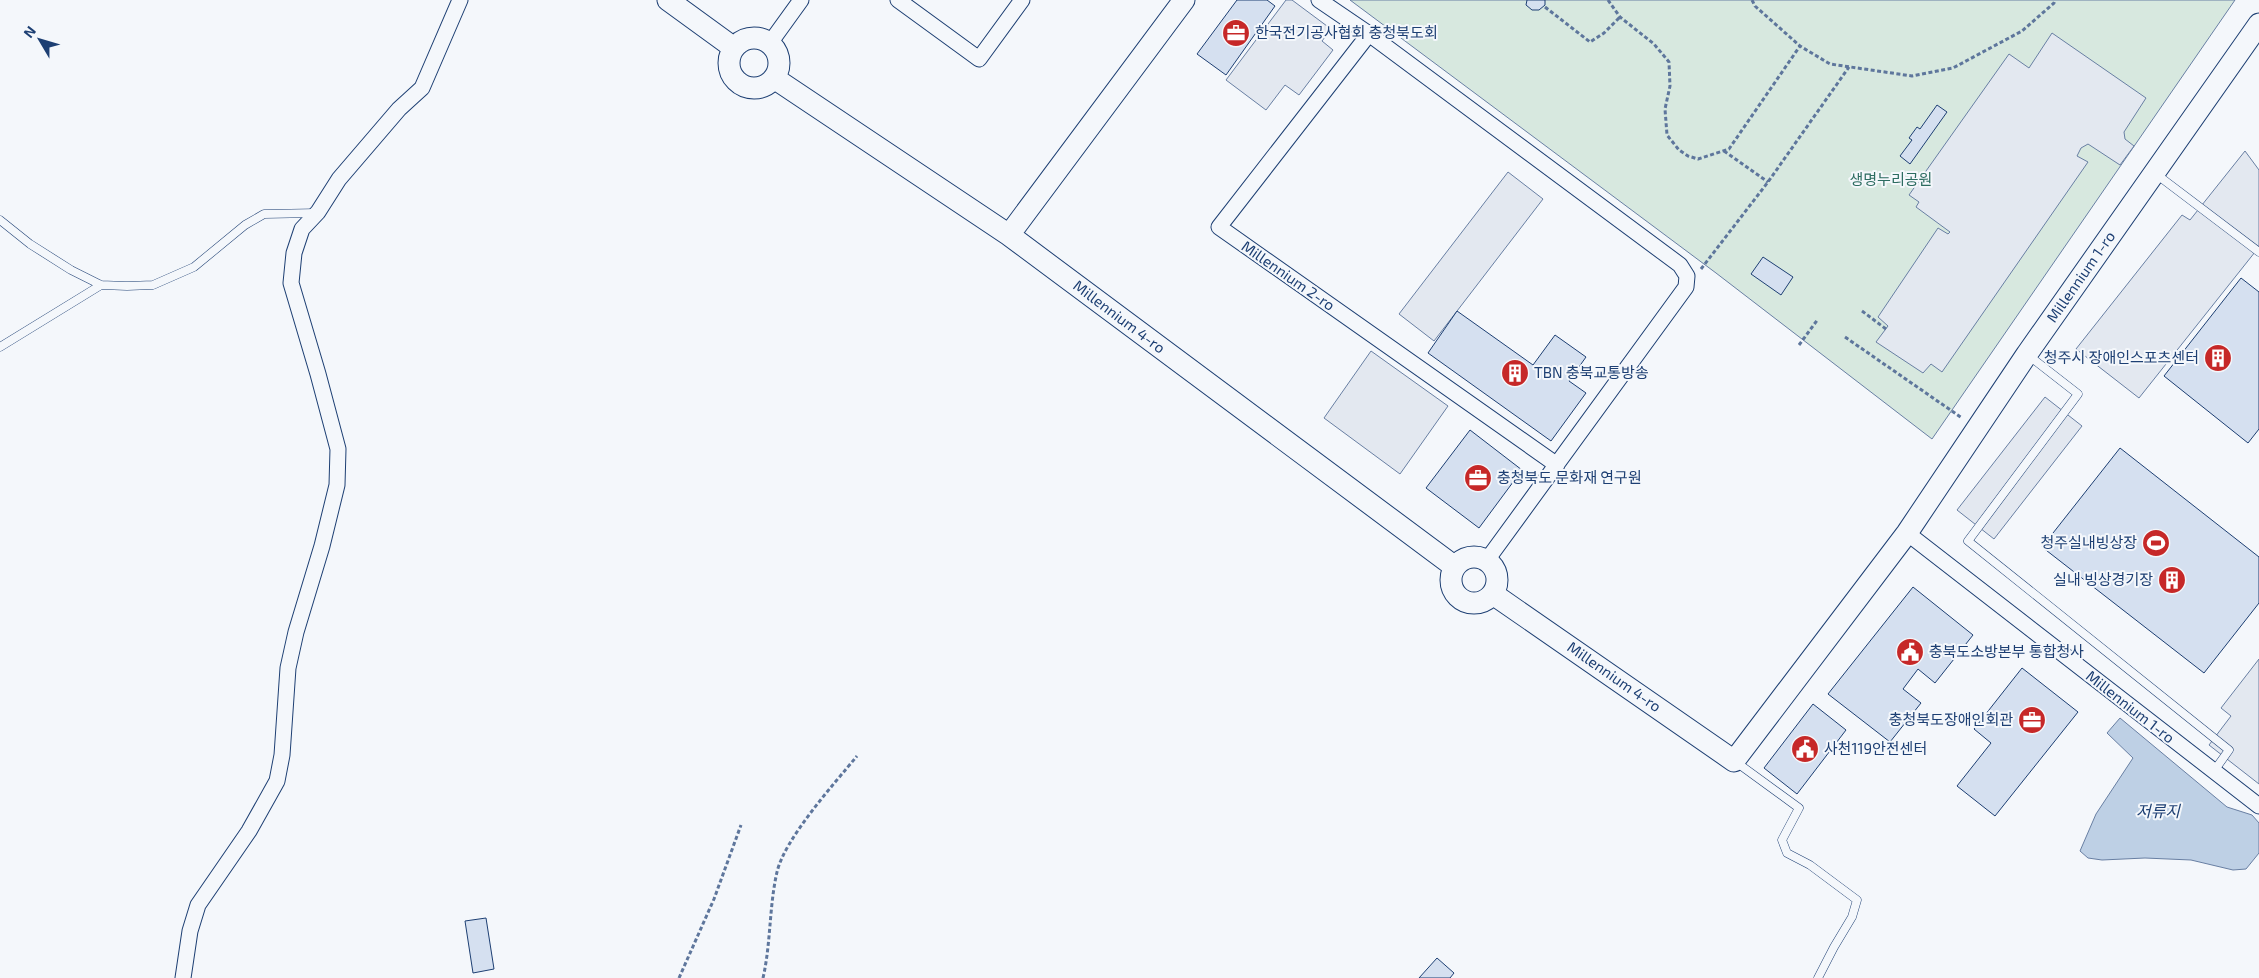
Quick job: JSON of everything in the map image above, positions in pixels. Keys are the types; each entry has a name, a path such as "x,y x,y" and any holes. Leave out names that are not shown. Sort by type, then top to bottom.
{"street":[{"path":"183,978 190,931 198,905 259,815 277,781 282,755 288,668 296,632 322,546 337,485 338,449 318,374 290,283 294,253 302,229 318,212 339,179 399,109 422,88 460,0"},
{"path":"668,0 734,48"},
{"path":"770,43 801,0"},
{"path":"898,0 979,59 1022,0"},
{"path":"1009,235 1184,0"},
{"path":"1319,0 1369,34 1680,264 1687,276 1686,287 1487,560"},
{"name":"Millennium 1-ro","path":"1734,761 1906,533 2027,354 2259,24"},
{"name":"Millennium 2-ro","path":"1369,34 1219,227 1557,465"},
{"path":"750,38 758,38 770,43 777,52 779,60 779,68 774,78 763,87 755,89 739,84 732,78 728,61 734,48 742,41 750,38"},
{"name":"Millennium 4-ro","path":"774,78 1009,235 1455,566"},
{"name":"Millennium 1-ro","path":"1906,533 2259,806"},
{"path":"1472,556 1487,560 1493,565 1498,579 1493,594 1481,602 1465,601 1459,597 1451,584 1451,576 1455,566 1464,558 1472,556"},
{"name":"Millennium 4-ro","path":"1493,594 1734,761"}],"lane":[{"path":"2154,173 2259,252"},
{"path":"0,220 30,244 71,270 101,285 153,285 194,267 245,225 264,214 318,212"},
{"path":"0,347 101,285"},
{"path":"2027,354 2078,394 1968,542 2229,750 2214,771"},
{"path":"1734,761 1799,808 1782,840 1787,853 1810,865 1857,900 1852,917 1834,946 1818,978"}],"path":[{"path":"1608,0 1620,17 1654,44 1669,62 1670,86 1665,109 1667,135 1679,150 1688,156 1698,159 1729,149 1800,46"},
{"path":"1752,0 1755,6 1800,46 1830,64 1912,76 1952,68 2022,30 2054,3 2055,0"},
{"path":"1545,7 1590,42 1604,33 1620,17"},
{"path":"1686,287 1768,182 1849,67"},
{"path":"1723,151 1768,182"},
{"path":"1862,311 1886,329"},
{"path":"1799,345 1818,320"},
{"path":"1845,338 1977,428"},
{"path":"763,978 778,870 786,851 810,814 857,756"},
{"path":"678,978 714,899 741,825"}],"green space":[{"name":"생명누리공원","path":"1350,0 2235,0 1932,439 1716,273"}],"shaded area":[{"path":"1286,0 1292,0 1331,29 1322,41 1333,50 1299,95 1285,85 1266,110 1226,80"},
{"path":"2052,33 2146,98 2124,132 2125,139 2134,146 2120,165 2088,144 2081,148 2077,156 2088,162 1942,372 1931,364 1923,373 1876,342 1888,326 1878,317 1938,228 1948,234 1950,232 1916,207 1919,202 1909,195 2009,54 2029,68"},
{"path":"2245,151 2259,170 2259,247 2139,398 2076,349 2182,215 2190,220"},
{"path":"1508,172 1543,199 1434,341 1399,314"},
{"path":"1371,351 1448,406 1400,474 1324,418"},
{"path":"2045,397 2082,426 1994,539 1957,510"},
{"path":"2259,659 2259,784 2209,745 2231,716 2221,708"}],"water":[{"name":"저류지","path":"2120,718 2227,807 2252,815 2259,823 2259,853 2246,869 2233,870 2191,860 2145,858 2102,860 2088,858 2080,851 2096,814 2133,758 2107,733"}],"building":[{"path":"1237,0 1267,0 1275,6 1226,75 1197,54"},
{"path":"1527,0 1545,0 1545,5 1539,10 1532,10 1526,5"},
{"path":"1937,105 1947,112 1910,164 1900,156 1912,140 1909,138 1917,127 1920,129"},
{"path":"1763,257 1793,277 1781,295 1751,274"},
{"name":"청주시 장애인스포츠센터","path":"2241,278 2259,292 2259,429 2248,443 2164,376"},
{"name":"TBN 충북교통방송","path":"1457,311 1533,365 1555,335 1586,357 1569,381 1586,393 1551,441 1428,353"},
{"path":"1470,430 1522,470 1479,528 1426,488"},
{"name":"실내 빙상경기장","path":"2120,448 2259,557 2259,603 2204,673 2042,547"},
{"name":"충북도소방본부 통합청사","path":"1913,587 1973,635 1935,683 1918,669 1903,689 1921,703 1890,742 1828,694"},
{"path":"2022,668 2078,712 1995,816 1957,786 1991,743 1974,729"},
{"name":"사천119안전센터","path":"1813,704 1846,730 1797,794 1764,768"},
{"path":"486,918 494,969 473,973 465,921"},
{"path":"1437,958 1454,973 1450,978 1419,978"}],"place":[{"name":"한국전기공사협회 충청북도회","path":"1236,33"},
{"name":"청주시 장애인스포츠센터","path":"2218,358"},
{"name":"TBN 충북교통방송","path":"1515,373"},
{"name":"충청북도 문화재 연구원","path":"1478,478"},
{"name":"청주실내빙상장","path":"2156,543"},
{"name":"실내 빙상경기장","path":"2172,580"},
{"name":"충북도소방본부 통합청사","path":"1910,652"},
{"name":"충청북도장애인회관","path":"2032,720"},
{"name":"사천119안전센터","path":"1805,749"}]}
